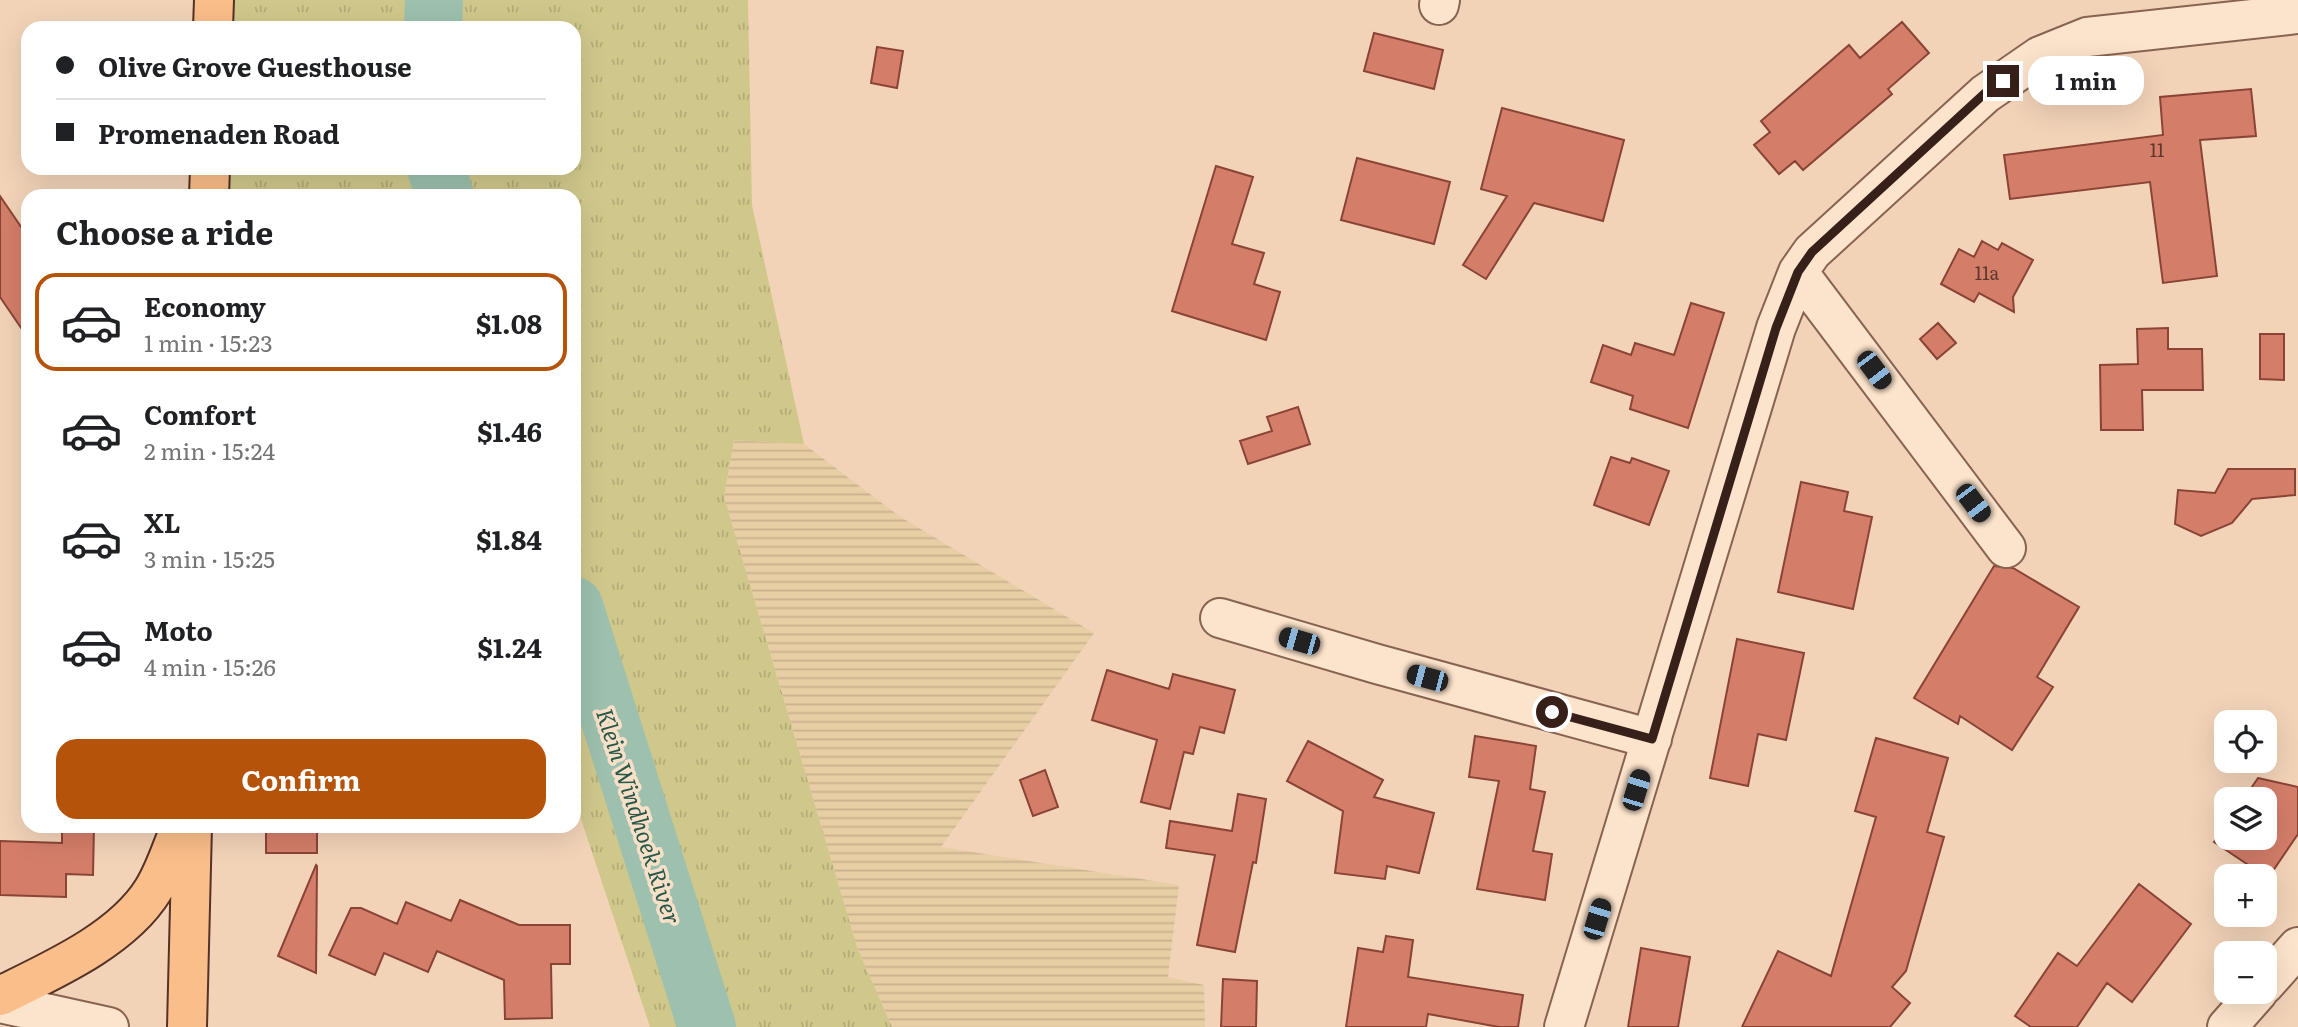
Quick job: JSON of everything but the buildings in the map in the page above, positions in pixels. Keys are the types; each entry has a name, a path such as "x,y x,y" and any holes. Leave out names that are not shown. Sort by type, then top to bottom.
{"main road":[{"path":"213,21 214,0"},
{"path":"0,996 92,948 125,920 153,891 178,833"},
{"path":"187,1027 192,833"}],"street":[{"path":"1564,1027 1776,328 1798,272 1821,243 1905,164 1984,94 2040,56 2087,37 2298,14"},
{"path":"1798,272 2006,548"},
{"path":"1220,618 1652,739"},
{"path":"2277,970 2298,947"},
{"path":"0,1003 109,1027"},
{"path":"2227,1027 2247,1004"}],"shaded area":[{"path":"734,440 804,444 899,516 1094,633 941,847 1179,885 1168,977 1204,985 1205,1027 892,1027 857,947 724,497"}],"green space":[{"path":"214,0 748,0 752,205 804,444 734,440 724,497 857,947 892,1027 650,1027 581,819 581,189 210,189 211,175 581,175 581,21 213,21"}],"waterway":[{"name":"Klein Windhoek River","path":"433,21 434,0"},
{"name":"Klein Windhoek River","path":"438,175 443,189"},
{"name":"Klein Windhoek River","path":"581,628 707,1027"}],"route":[{"path":"1552,712 1652,739 1776,328 1798,272 1812,252 1840,224 1984,94 2003,81"}]}
